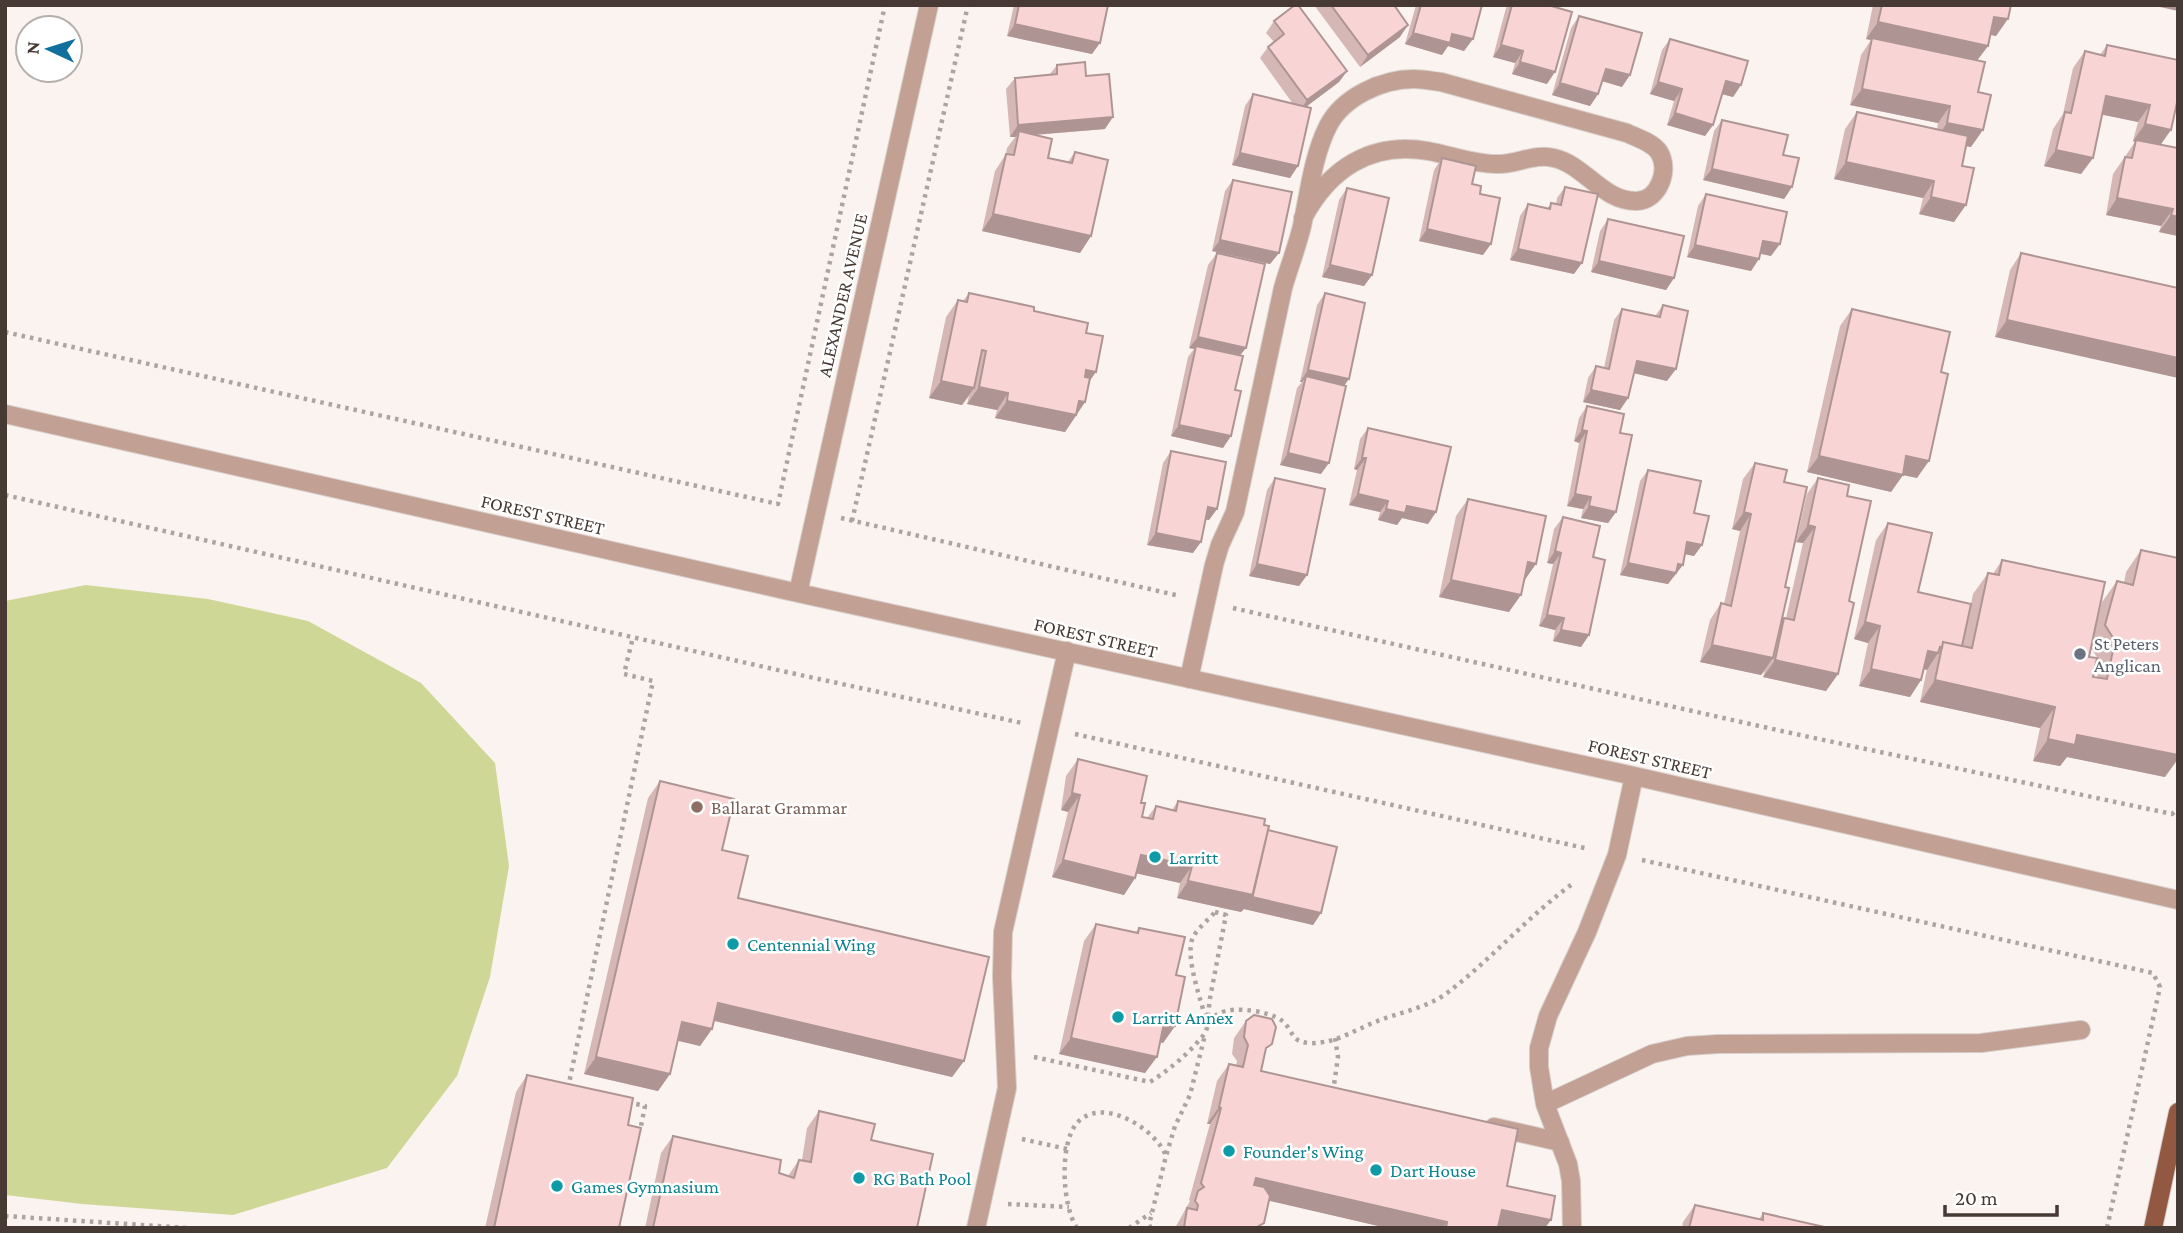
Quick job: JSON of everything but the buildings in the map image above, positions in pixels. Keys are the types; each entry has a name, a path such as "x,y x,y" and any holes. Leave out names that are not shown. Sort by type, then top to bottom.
{"main road":[{"path":"2153,1228 2178,1112"}],"street":[{"name":"ALEXANDER AVENUE","path":"798,593 929,5"},
{"path":"1189,679 1220,545 1235,512 1283,288 1295,254 1303,218 1315,165 1328,127 1338,111 1348,101 1379,85 1413,79 1441,82 1627,133 1651,144 1663,164 1660,184 1650,199 1628,201 1608,193 1575,166 1554,158 1497,164 1424,150 1395,149 1368,154 1334,175 1313,199 1303,218"},
{"name":"FOREST STREET","path":"5,414 798,593 1634,776 2178,900"},
{"path":"976,1228 1007,1088 1002,977 1003,932 1067,651"},
{"path":"1572,1228 1571,1181 1545,1104 1539,1067 1542,1033 1587,932 1617,855 1634,776"},
{"path":"1545,1104 1636,1060 1687,1046 1981,1043 2081,1030"},
{"path":"1480,1124 1560,1142"}],"path":[{"path":"5,332 778,504 886,5"},
{"path":"852,521 968,5"},
{"path":"5,495 633,637 2153,973 2160,987 2106,1228"},
{"path":"836,517 1786,732 2172,814 2178,809"},
{"path":"581,1091 568,1087 653,681 624,674 633,637"},
{"path":"1207,1023 1223,1012 1237,1009 1282,1021 1295,1039 1317,1042 1425,1006 1445,994 1496,952 1558,895 1617,855"},
{"path":"1152,1228 1149,1225 1166,1156 1175,1126 1191,1095 1205,1035 1226,915 1215,912 1193,938 1192,950 1192,966 1207,1023"},
{"path":"1006,1050 1150,1082 1170,1069 1205,1035"},
{"path":"1333,1092 1338,1057 1335,1038"},
{"path":"620,1100 645,1106 639,1133"},
{"path":"1077,1228 1069,1207 1065,1182 1067,1149 1078,1122 1098,1113 1128,1119 1157,1140 1166,1156"},
{"path":"997,1133 1067,1149"},
{"path":"983,1199 1010,1205 1069,1207"},
{"path":"1129,1228 1152,1213"},
{"path":"5,1216 188,1228"}],"green space":[{"path":"86,585 208,599 308,621 421,683 495,763 509,866 490,977 457,1076 387,1168 233,1215 82,1204 5,1195 5,601"}],"place":[{"name":"St Peters Anglican","path":"2080,654"},
{"name":"Ballarat Grammar","path":"697,807"},
{"name":"Larritt","path":"1155,857"},
{"name":"Centennial Wing","path":"733,944"},
{"name":"Larritt Annex","path":"1118,1017"},
{"name":"Founder's Wing","path":"1229,1151"},
{"name":"Dart House","path":"1376,1170"},
{"name":"RG Bath Pool","path":"859,1178"},
{"name":"Games Gymnasium","path":"557,1186"}]}
